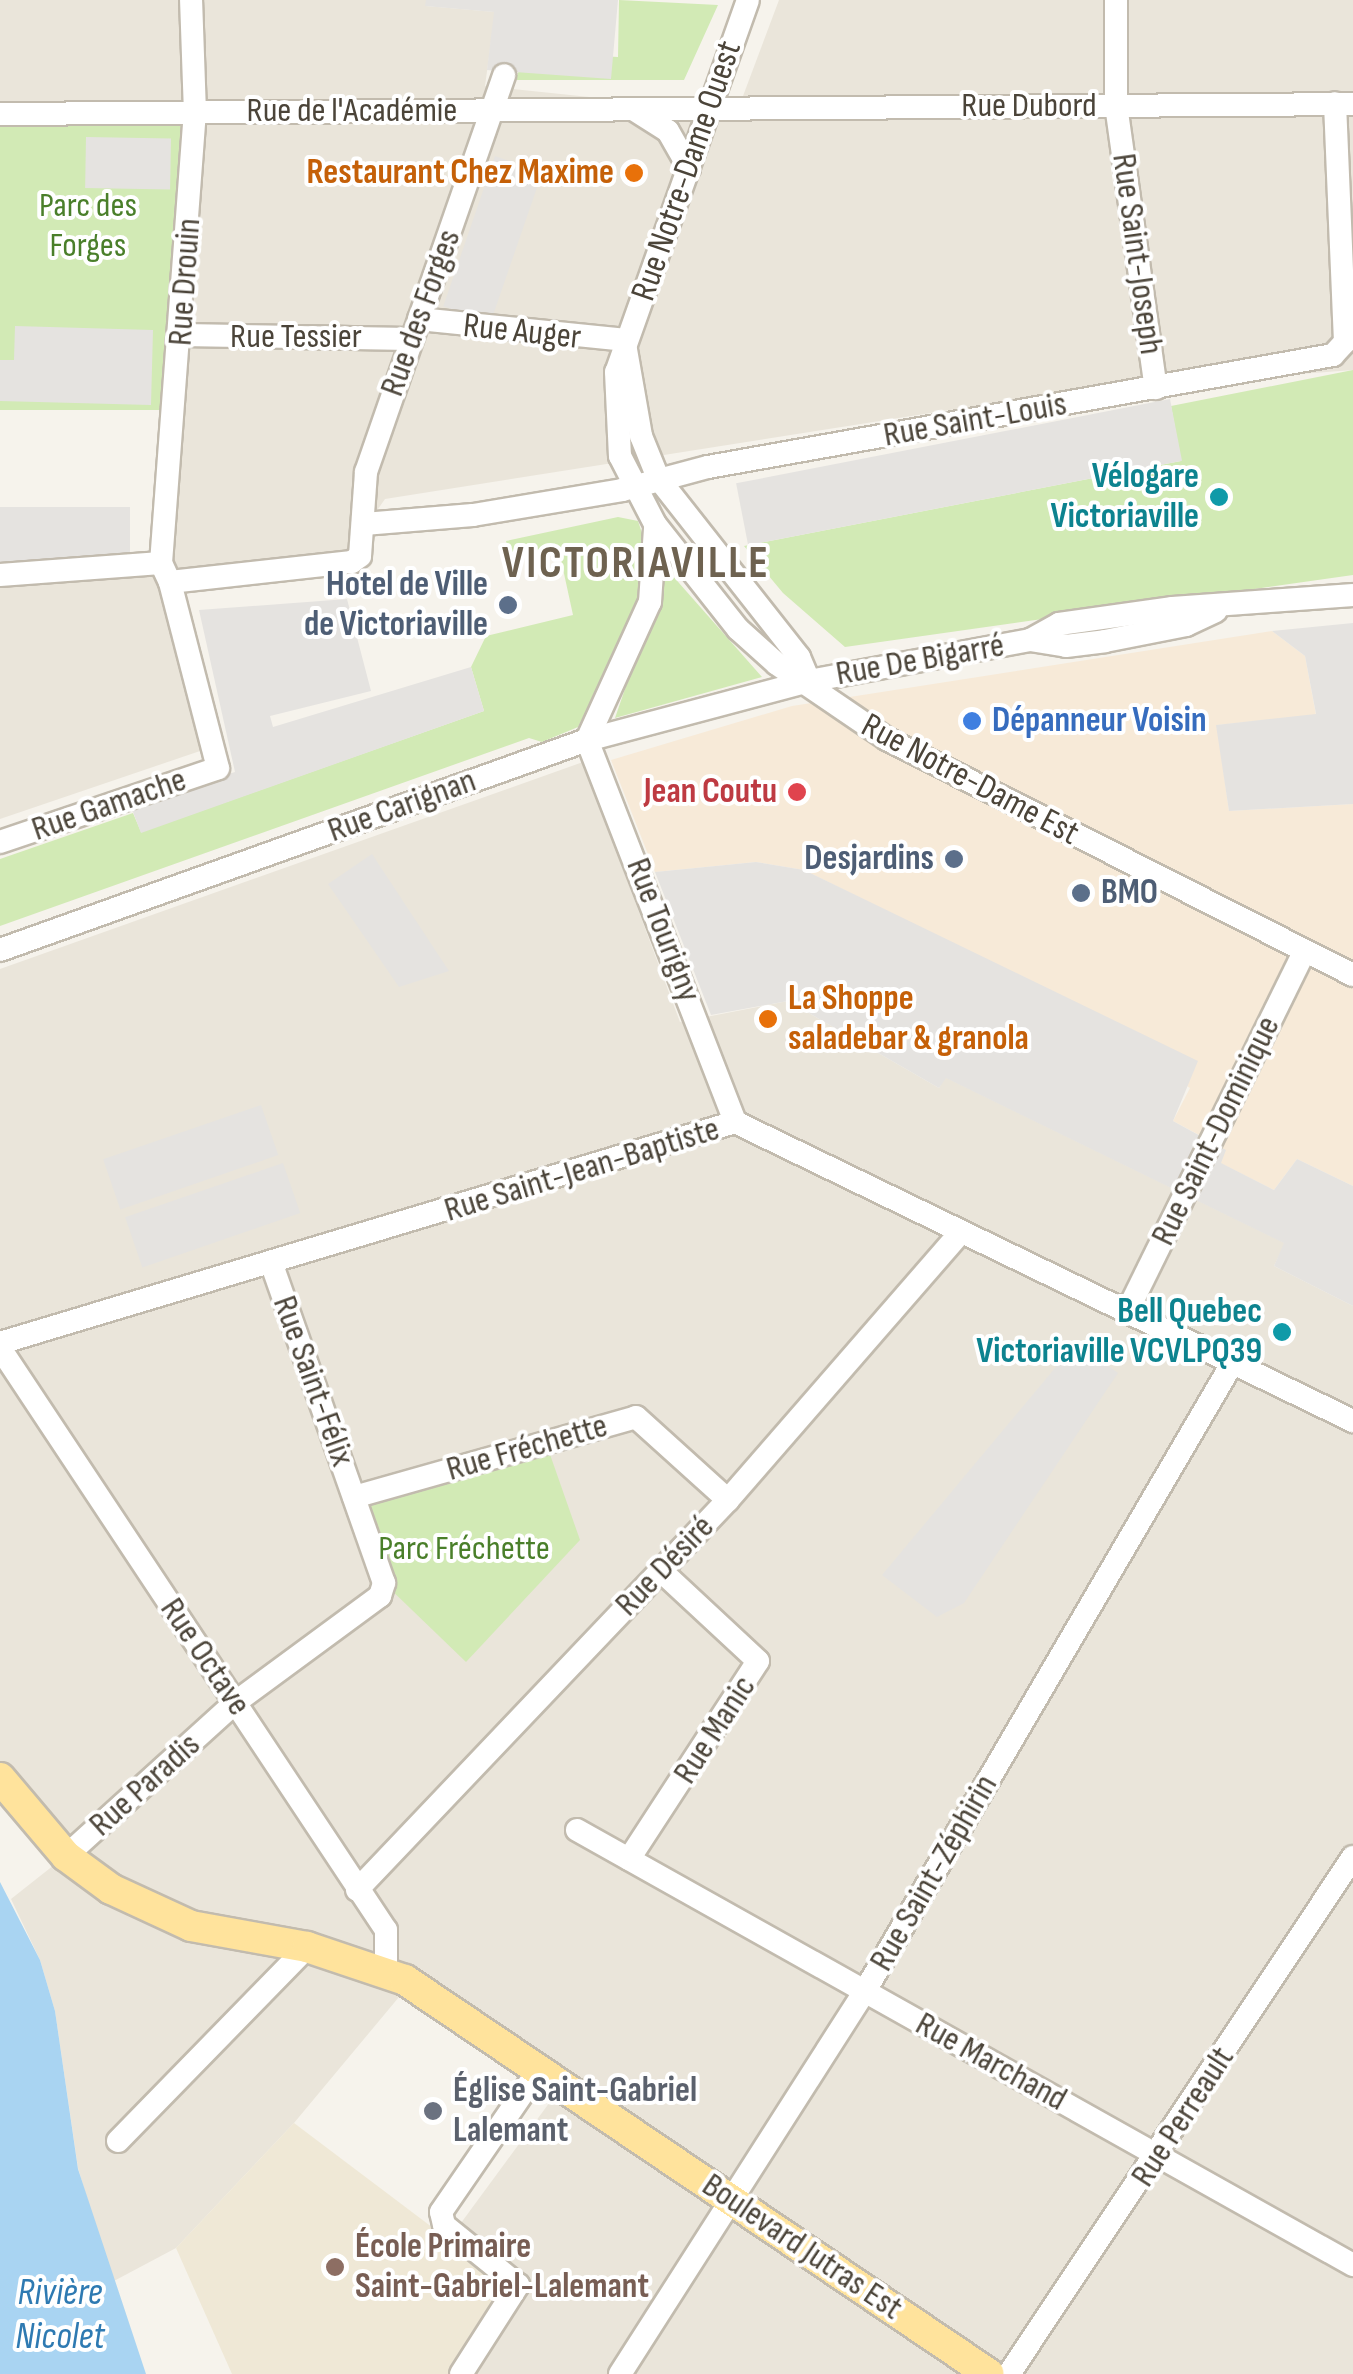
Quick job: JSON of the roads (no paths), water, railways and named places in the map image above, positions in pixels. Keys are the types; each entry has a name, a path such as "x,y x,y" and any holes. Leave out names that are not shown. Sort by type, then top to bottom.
{"main road":[{"name":"Boulevard Jutras Est","path":"0,1778 66,1856 146,1910 191,1926 308,1948 386,1972 540,2068 990,2374"}],"street":[{"name":"Rue Drouin","path":"191,0 195,113 166,572 218,768"},
{"name":"Rue Notre-Dame Ouest","path":"748,0 704,109 689,168 624,340 615,429 632,486 655,524 738,629 776,664 809,681"},
{"name":"Rue Saint-Joseph","path":"1116,0 1116,105 1156,388"},
{"name":"Rue des Forges","path":"166,572 352,562 360,556 366,472 504,75"},
{"name":"Rue Dubord","path":"704,109 1344,104"},
{"name":"Rue Saint-Louis","path":"364,524 473,515 1342,350 1344,104"},
{"name":"Rue de l'Académie","path":"0,114 704,109"},
{"path":"634,110 668,131 689,168"},
{"name":"Rue Tessier","path":"183,335 414,329"},
{"name":"Rue Auger","path":"414,329 624,340"},
{"name":"Rue Notre-Dame Ouest","path":"624,340 641,436 658,478 800,656 809,681"},
{"path":"587,740 650,602 655,524"},
{"path":"0,575 166,572"},
{"name":"Rue De Bigarré","path":"809,681 1030,640 1059,624 1173,608 1219,609 1353,595"},
{"name":"Rue Carignan","path":"0,950 587,740 809,681"},
{"name":"Rue Notre-Dame Est","path":"809,681 886,740 1353,975"},
{"name":"Rue Tourigny","path":"587,740 735,1122"},
{"name":"Rue Gamache","path":"0,842 218,768"},
{"name":"Rue Saint-Dominique","path":"1127,1312 1305,950"},
{"name":"Rue Saint-Jean-Baptiste","path":"0,1346 735,1122 1353,1420"},
{"name":"Rue Désiré","path":"357,1890 728,1500 961,1232"},
{"name":"Rue Saint-Félix","path":"272,1266 354,1497"},
{"name":"Rue Octave","path":"0,1346 386,1930 386,1972"},
{"name":"Rue Saint-Zéphirin","path":"620,2374 865,1991 1232,1362"},
{"name":"Rue Fréchette","path":"354,1497 636,1417 728,1500"},
{"name":"Rue Paradis","path":"66,1856 236,1702 380,1596 384,1583 354,1497"},
{"name":"Rue Manic","path":"629,1859 758,1661 661,1570"},
{"name":"Rue Marchand","path":"577,1830 1353,2265"},
{"name":"Rue Perreault","path":"1009,2374 1158,2156 1353,1857"},
{"path":"118,2141 308,1948"},
{"path":"461,2374 518,2285 444,2225 441,2212 540,2068"}],"water":[{"name":"Rivière Nicolet","path":"0,1882 40,1960 55,2011 78,2169 146,2374 0,2374"}],"place":[{"name":"Restaurant Chez Maxime","path":"634,173"},
{"name":"Vélogare Victoriaville","path":"1219,497"},
{"name":"Hotel de Ville de Victoriaville","path":"508,605"},
{"name":"Dépanneur Voisin","path":"972,721"},
{"name":"Jean Coutu","path":"797,792"},
{"name":"Desjardins","path":"954,859"},
{"name":"BMO","path":"1081,893"},
{"name":"La Shoppe saladebar & granola","path":"768,1019"},
{"name":"Bell Quebec Victoriaville VCVLPQ39","path":"1282,1332"},
{"name":"Église Saint-Gabriel Lalemant","path":"433,2111"},
{"name":"École Primaire Saint-Gabriel-Lalemant","path":"335,2267"}],"district":[{"name":"VICTORIAVILLE","path":"636,564"}],"park label":[{"name":"Parc des Forges","path":"88,226"},
{"name":"Parc Fréchette","path":"464,1549"}]}
